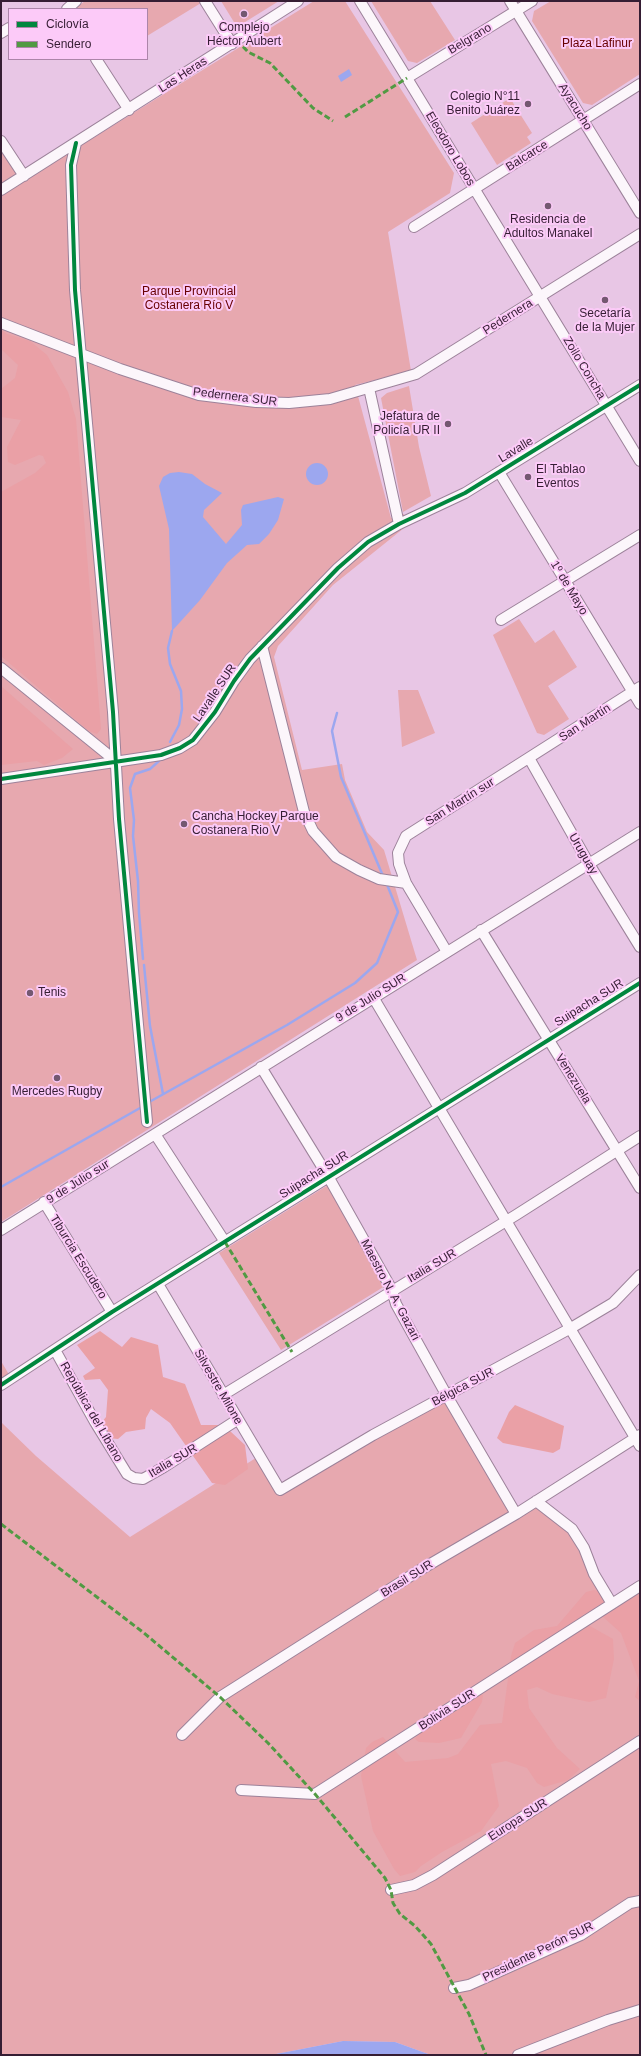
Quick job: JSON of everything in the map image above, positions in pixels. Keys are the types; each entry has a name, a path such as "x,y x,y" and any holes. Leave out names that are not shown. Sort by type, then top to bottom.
{"street":[{"path":"68,8 76,1"},
{"path":"204,1 232,44"},
{"name":"Las Heras","path":"1,190 129,110 298,1"},
{"name":"Eleodoro Lobos","path":"360,1 541,296"},
{"name":"Ayacucho","path":"510,1 640,213"},
{"name":"Belgrano","path":"407,78 532,1"},
{"path":"97,60 129,110"},
{"name":"Balcarce","path":"414,227 640,84"},
{"path":"1,141 24,176"},
{"path":"76,143 71,165 75,290 82,354 117,762 119,818 147,1122"},
{"name":"Pedernera","path":"369,388 416,374 640,234"},
{"name":"Zoilo Concha","path":"541,296 640,461"},
{"name":"Pedernera SUR","path":"1,323 120,369 199,395 256,402 289,403 330,399 369,388"},
{"name":"Lavalle","path":"399,524 465,493 640,385"},
{"path":"369,388 399,524"},
{"name":"1º de Mayo","path":"498,472 564,580 636,689 640,704"},
{"name":"Lavalle SUR","path":"1,779 161,755 180,748 193,740 215,712 240,672 262,646 352,555 368,542 399,524"},
{"path":"501,620 564,580 640,535"},
{"path":"262,646 304,812 313,831 336,857 380,879 406,883 447,952"},
{"path":"1,668 117,762"},
{"name":"San Martín","path":"529,758 636,689"},
{"name":"San Martín sur","path":"406,883 399,864 398,853 406,836 529,758"},
{"name":"Uruguay","path":"529,758 589,864 640,947"},
{"name":"9 de Julio SUR","path":"155,1134 640,832"},
{"name":"Venezuela","path":"481,930 640,1188"},
{"name":"Suipacha SUR","path":"1,1385 112,1312 640,983"},
{"path":"373,997 639,1440"},
{"name":"Maestro N. A. Gazari","path":"261,1067 329,1178 392,1290 396,1304 447,1396 516,1514"},
{"path":"155,1134 225,1242"},
{"name":"9 de Julio sur","path":"1,1230 155,1134"},
{"name":"Italia SUR","path":"223,1395 640,1136"},
{"name":"Tiburcia Escudero","path":"44,1202 112,1312"},
{"name":"Bélgica SUR","path":"280,1490 373,1435 571,1328 613,1302 640,1275"},
{"name":"Silvestre Milone","path":"158,1284 237,1420 280,1490"},
{"name":"República del Líbano","path":"55,1350 95,1422 127,1474"},
{"name":"Italia SUR","path":"127,1474 134,1478 143,1478 237,1420"},
{"name":"Brasil SUR","path":"182,1735 220,1697 420,1570 639,1440"},
{"path":"536,1501 572,1529 584,1548 594,1574 612,1604"},
{"name":"Bolivia SUR","path":"242,1790 315,1794 640,1586"},
{"name":"Europa SUR","path":"391,1890 414,1885 433,1875 640,1741"},
{"name":"Presidente Perón SUR","path":"454,1988 469,1985 581,1935 630,1903 640,1901"},
{"path":"518,2055 608,2020 640,2010"}],"green space":[{"path":"85,1 200,1 201,3 148,35 148,8 75,8"},
{"name":"Complejo Héctor Aubert","path":"221,1 279,1 237,27"},
{"name":"Parque Provincial Costanera Río V","path":"314,1 345,1 454,173 450,193 388,232 411,371 355,385 391,518 404,514 404,528 333,585 278,646 274,657 302,770 342,764 345,780 367,832 384,850 417,960 1,1222 1,195"},
{"path":"371,1 430,1 455,40 417,63 408,61"},
{"name":"Plaza Lafinur","path":"551,1 640,1 640,74 592,105 583,103 532,21 534,11"},
{"path":"510,98 532,133 527,137 531,143 497,165 471,123"},
{"path":"1,147 19,174 1,185"},
{"path":"409,386 419,447 431,496 403,512 381,398 387,393"},
{"path":"519,619 535,643 554,630 577,667 548,686 569,719 544,735 537,733 493,635"},
{"path":"398,690 418,690 435,733 402,747"},
{"path":"328,1185 385,1286 281,1350 219,1253"},
{"path":"1,1361 11,1378 1,1385"},
{"path":"447,1396 516,1514 536,1501 572,1529 612,1604 640,1586 640,2055 431,2055 395,2042 343,2041 271,2055 1,2055 1,1422 36,1456 130,1537 259,1456 280,1489"}],"shaded area":[{"path":"1,330 7,334 30,341 47,355 68,392 76,419 101,729 97,734 89,731 1,656 1,492 35,473 46,463 43,456 39,455 15,465 8,462 7,447 21,420 1,417 1,389 15,378 18,365 1,349"},
{"path":"1,686 73,749 62,758 44,765 37,761 1,765"},
{"path":"100,1331 122,1347 131,1337 158,1345 163,1377 185,1384 201,1425 220,1425 230,1431 245,1445 248,1469 225,1485 212,1483 170,1423 151,1409 146,1418 145,1429 126,1432 118,1439 109,1438 101,1423 106,1417 108,1390 100,1379 85,1380 83,1376 95,1368 77,1345"},
{"path":"515,1405 564,1426 560,1449 553,1453 503,1443 497,1438 509,1412"},
{"path":"594,1590 598,1591 607,1604 640,1591 640,1701 635,1697 639,1681 621,1633 602,1616 584,1614 581,1617 590,1626 613,1639 614,1659 606,1698 589,1702 552,1694 537,1687 527,1690 529,1708 557,1748 580,1769 568,1780 544,1787 537,1783 527,1768 506,1761 491,1764 499,1806 481,1831 442,1852 421,1866 415,1872 400,1876 394,1869 373,1831 361,1776 366,1748 372,1742 383,1737 405,1762 448,1758 458,1754 480,1725 502,1723 511,1656 515,1643 534,1630 557,1626 586,1592"},
{"path":"479,1694 483,1695 482,1702 461,1738 439,1743 419,1742 415,1739 419,1733"}],"water":[{"path":"349,69 352,75 341,82 338,76"},
{"path":"317,463 325,466 328,474 325,482 317,485 309,482 306,474 309,466"},
{"path":"179,472 192,474 205,484 222,493 204,510 203,517 226,544 242,525 241,510 243,505 278,497 284,499 278,520 269,534 259,544 247,545 227,563 200,600 172,631 169,529 159,486 163,477 170,473"},
{"path":"343,2041 395,2042 431,2055 271,2055"}],"waterway":[{"path":"170,742 179,725 182,709 181,691 170,664 168,648 172,631"},
{"path":"337,713 332,731 341,777 383,876"},
{"path":"143,959 138,881 133,836 134,820 130,788 135,774 150,769 159,761"},
{"path":"151,1101 287,1025 355,983 377,963 398,912 386,882"},
{"path":"144,965 150,1026 163,1094"},
{"path":"1,1187 140,1108"}],"marked path":[{"path":"237,40 248,52 270,63 313,108 333,121"},
{"path":"345,117 407,78"},
{"path":"225,1242 292,1352"},
{"path":"1,1524 144,1633 220,1697 268,1743 315,1794 385,1878 391,1890 393,1903 400,1914 415,1926 431,1944 469,2014 486,2055"}],"cycle path":[{"path":"76,143 71,165 75,290 113,712 119,819 147,1122"},
{"path":"1,779 161,755 180,748 193,740 215,712 234,681 250,659 338,568 368,542 399,524 465,493 640,385"},
{"path":"1,1385 112,1312 640,983"}],"place":[{"name":"Complejo Héctor Aubert","path":"244,14"},
{"name":"Colegio N°11 Benito Juárez","path":"528,104"},
{"name":"Residencia de Adultos Manakel","path":"548,206"},
{"name":"Secetaría de la Mujer","path":"605,300"},
{"name":"Jefatura de Policía UR II","path":"448,424"},
{"name":"El Tablao Eventos","path":"528,477"},
{"name":"Cancha Hockey Parque Costanera Rio V","path":"184,824"},
{"name":"Tenis","path":"30,993"},
{"name":"Mercedes Rugby","path":"57,1078"}]}
